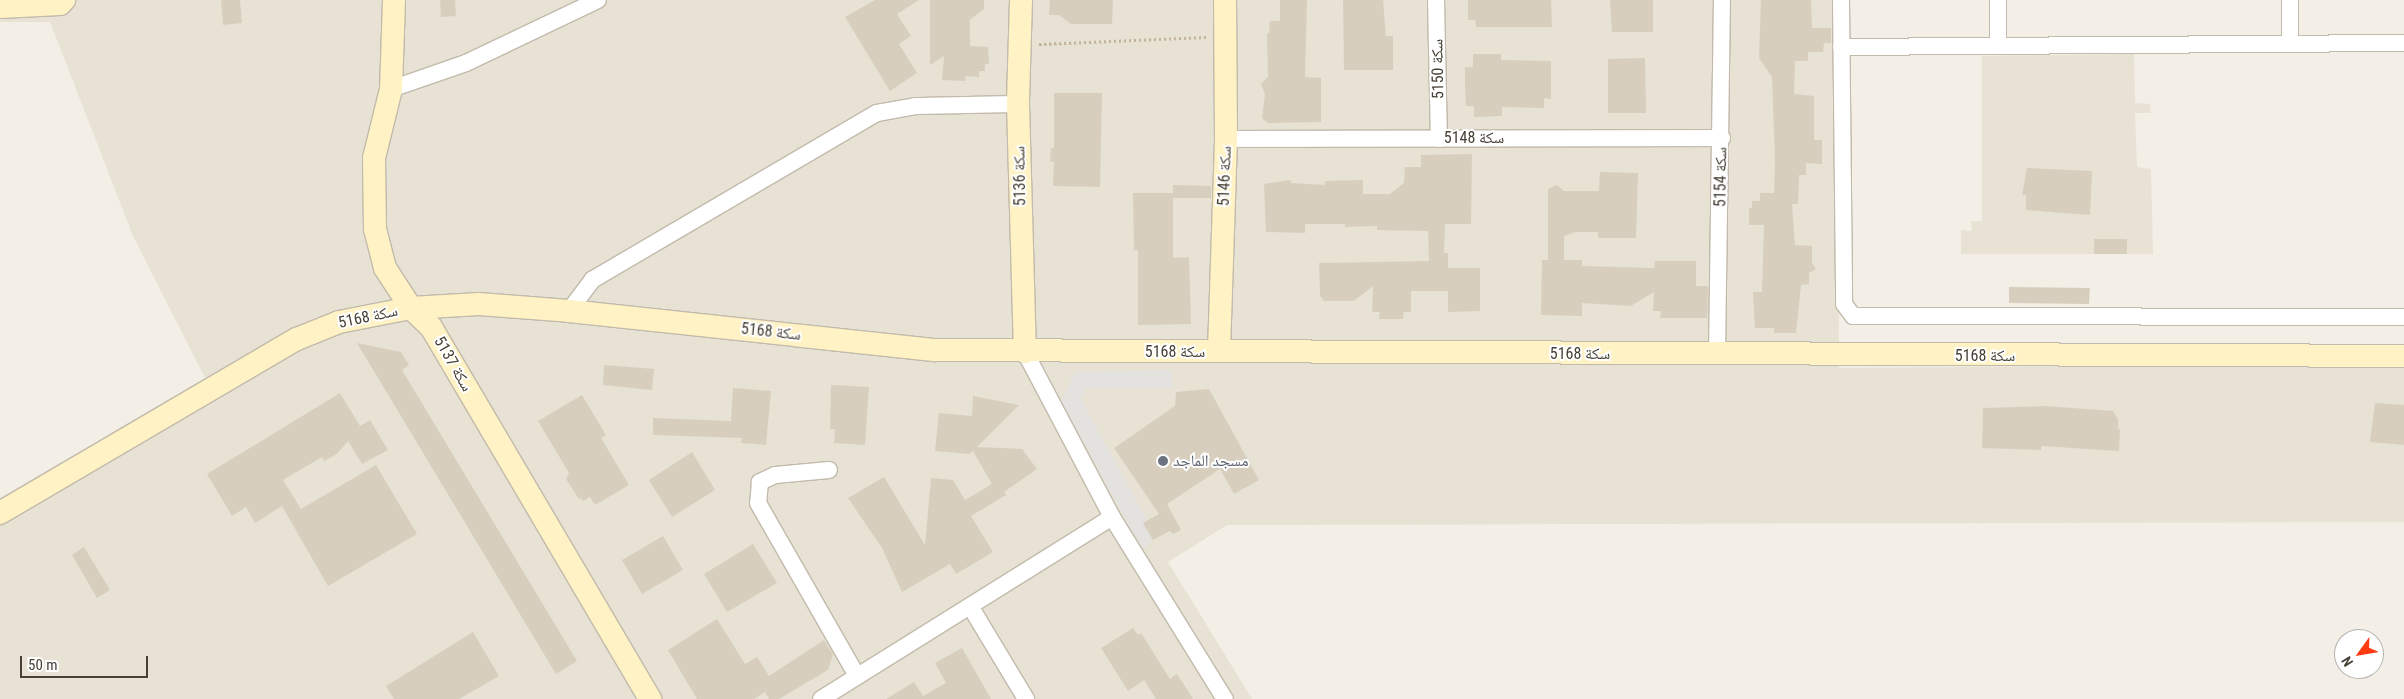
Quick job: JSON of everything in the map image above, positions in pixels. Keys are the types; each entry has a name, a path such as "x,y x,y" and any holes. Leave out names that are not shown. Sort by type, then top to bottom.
{"street":[{"path":"0,7 60,4 64,0"},
{"name":"سكة 5137","path":"394,0 391,89 374,158 375,229 385,268 411,308 431,326 650,699"},
{"path":"391,89 466,63 598,0"},
{"name":"سكة 5136","path":"1021,0 1018,104 1024,352"},
{"name":"سكة 5146","path":"1219,351 1226,139 1225,0"},
{"name":"سكة 5150","path":"1436,0 1439,138"},
{"name":"سكة 5154","path":"1717,355 1722,138 1722,0"},
{"path":"1841,0 1844,304 1853,316 2404,317"},
{"path":"1998,0 1998,46"},
{"path":"2290,0 2290,44"},
{"path":"1841,47 2404,43"},
{"path":"569,310 592,280 877,113 914,106 1018,104"},
{"name":"سكة 5148","path":"1226,139 1722,138"},
{"name":"سكة 5168","path":"0,513 297,339 339,322 411,308 479,304 569,310 936,350 1717,355 2404,356"},
{"path":"1024,352 1112,517 1224,699"},
{"path":"829,470 775,475 760,482 758,502 858,676"},
{"path":"821,699 1112,517"},
{"path":"970,606 1026,699"}],"path":[{"path":"1021,44 1225,36"}],"shaded area":[{"path":"0,0 1838,0 1839,368 2404,363 2404,522 1227,525 1168,562 1252,699 0,699 0,498 205,378 133,236 50,22 0,22"},
{"path":"2134,54 2135,103 2150,104 2151,113 2135,113 2137,167 2151,169 2153,254 1961,254 1961,230 1972,231 1971,221 1982,221 1982,56"},
{"path":"1172,370 1173,388 1087,388 1081,399 1147,520 1143,523 1153,541 1142,549 1061,402 1075,372"}],"building":[{"path":"221,0 240,0 242,23 223,25"},
{"path":"440,0 455,0 456,16 441,17"},
{"path":"875,0 919,0 897,14 911,36 899,44 917,73 890,91 845,17"},
{"path":"930,0 984,0 984,9 970,20 970,46 988,47 989,64 985,64 985,71 979,71 979,77 966,76 965,81 942,80 944,56 930,65"},
{"path":"1050,0 1113,0 1112,24 1071,24 1059,15 1049,15"},
{"path":"1280,0 1307,0 1305,77 1321,78 1321,122 1268,123 1262,118 1265,94 1261,84 1268,77 1267,33 1269,33 1270,21 1280,21"},
{"path":"1343,0 1383,0 1386,36 1393,36 1393,70 1344,70"},
{"path":"1468,0 1551,0 1552,27 1476,27 1475,20 1468,20"},
{"path":"1610,0 1653,0 1653,32 1612,32"},
{"path":"1761,0 1811,0 1812,28 1831,28 1831,43 1824,43 1823,52 1808,52 1808,61 1795,61 1794,94 1814,96 1814,140 1822,140 1822,164 1806,163 1806,175 1799,175 1798,204 1792,204 1795,245 1812,246 1812,263 1816,269 1809,273 1809,284 1801,285 1796,333 1774,333 1774,328 1755,328 1753,292 1762,292 1764,225 1749,225 1749,208 1752,208 1752,201 1760,201 1760,193 1774,193 1775,162 1772,77 1759,58"},
{"path":"1473,54 1501,54 1501,60 1551,61 1551,99 1544,98 1544,108 1502,107 1502,116 1474,117 1474,106 1466,106 1465,87 1465,67 1473,67"},
{"path":"1645,58 1646,113 1608,113 1608,59"},
{"path":"1054,93 1102,93 1100,187 1053,186 1054,162 1050,161 1051,148 1054,148"},
{"path":"1472,154 1471,224 1445,224 1444,253 1448,253 1448,268 1480,268 1480,311 1448,312 1448,291 1411,291 1411,312 1404,312 1403,319 1379,319 1380,312 1372,312 1373,286 1354,301 1324,301 1320,296 1319,263 1429,261 1428,231 1377,230 1377,226 1345,227 1345,224 1305,224 1305,233 1266,232 1264,184 1291,180 1291,183 1325,185 1325,181 1363,180 1363,194 1390,194 1404,183 1405,167 1421,167 1421,155"},
{"path":"2027,168 2092,171 2090,215 2026,210 2026,195 2022,195"},
{"path":"1600,172 1638,173 1636,238 1598,238 1598,232 1576,232 1564,236 1564,260 1582,260 1582,266 1654,268 1655,261 1696,261 1696,286 1708,286 1707,318 1660,318 1661,311 1653,311 1654,292 1631,306 1582,303 1582,316 1541,315 1542,260 1548,260 1548,189 1557,185 1564,191 1599,191"},
{"path":"1173,185 1211,186 1211,198 1173,198"},
{"path":"1133,193 1173,193 1173,258 1189,257 1191,324 1138,325 1138,250 1134,250"},
{"path":"2094,239 2127,239 2127,254 2094,254"},
{"path":"2009,287 2090,288 2089,304 2009,303"},
{"path":"357,343 401,352 409,365 402,370 577,661 556,674"},
{"path":"604,365 654,369 652,390 603,385"},
{"path":"831,385 869,387 865,445 834,443 835,429 830,429"},
{"path":"733,388 771,391 766,445 741,443 742,438 653,435 653,418 731,421"},
{"path":"1209,389 1259,480 1234,494 1220,469 1167,504 1181,530 1173,534 1170,531 1153,540 1143,523 1159,514 1114,448 1175,406 1176,392"},
{"path":"340,393 360,426 370,420 388,450 362,464 348,441 337,454 324,461 322,457 283,480 301,509 376,465 417,534 328,586 282,506 255,523 246,507 232,516 207,474"},
{"path":"582,395 606,435 601,438 629,485 595,505 590,497 583,501 581,498 579,499 566,479 569,473 538,421"},
{"path":"973,396 1019,405 977,447 1022,449 1037,469 1004,492 1006,495 971,516 993,552 956,574 950,564 902,592 882,548 848,498 884,477 925,545 931,478 953,480 965,500 992,484 973,451 969,454 935,451 939,413 972,416"},
{"path":"2375,403 2404,405 2404,445 2370,442"},
{"path":"2046,406 2113,411 2118,419 2118,429 2120,429 2119,451 2041,446 2041,450 1982,448 1983,408"},
{"path":"692,452 715,490 672,517 649,480"},
{"path":"663,536 683,570 642,594 622,560"},
{"path":"753,544 777,583 727,612 704,574"},
{"path":"84,547 110,590 97,598 72,555"},
{"path":"717,619 745,664 757,657 769,676 824,640 833,654 828,670 779,699 769,699 765,692 754,699 697,699 668,650"},
{"path":"1133,628 1138,635 1141,633 1170,679 1177,674 1193,699 1156,699 1144,680 1128,691 1101,648"},
{"path":"473,632 499,676 459,699 394,699 386,686"},
{"path":"962,648 991,699 886,699 914,682 923,696 946,683 935,663"}],"place":[{"name":"مسجد الماجد","path":"1163,461"}]}
